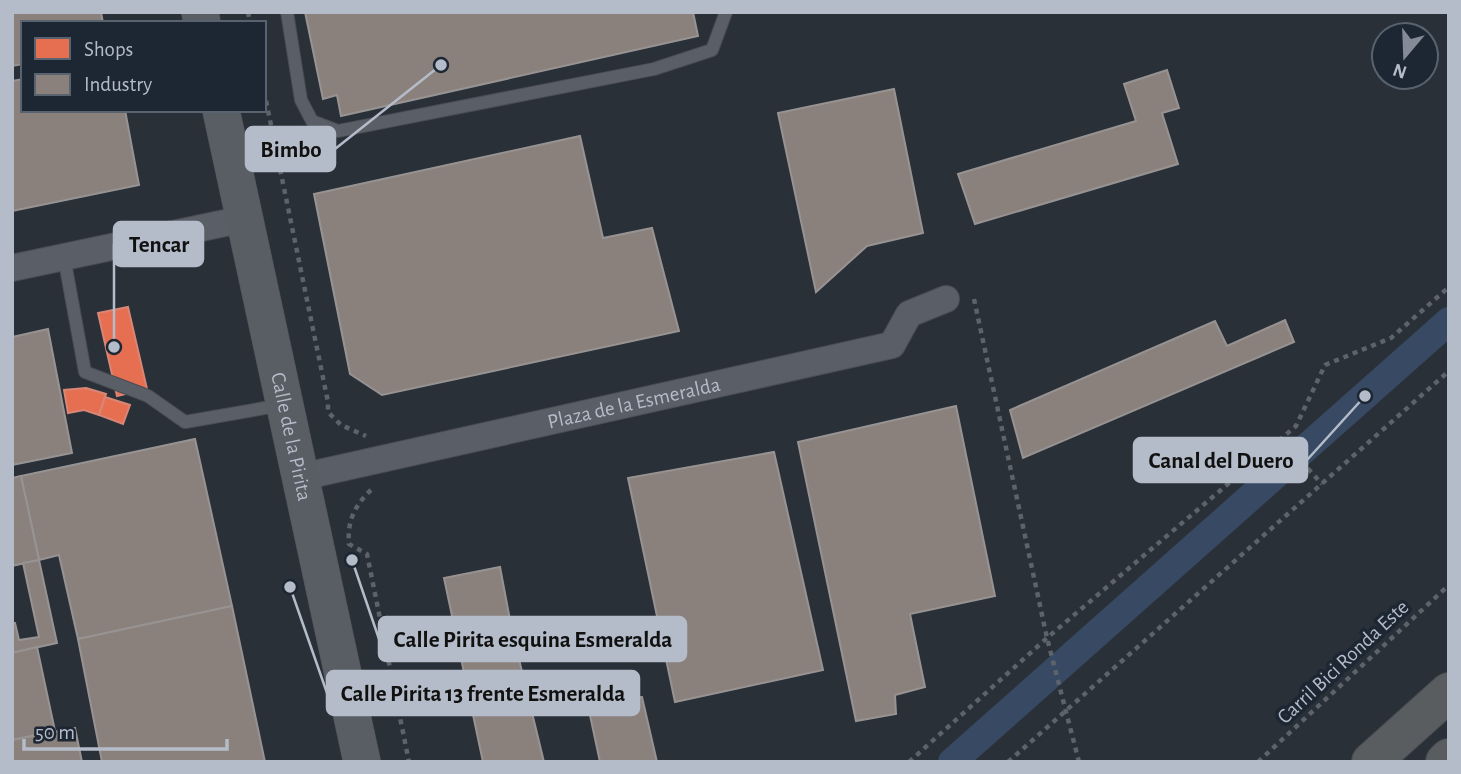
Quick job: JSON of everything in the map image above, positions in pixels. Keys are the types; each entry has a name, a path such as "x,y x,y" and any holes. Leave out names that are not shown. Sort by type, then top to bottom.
{"highway":[{"path":"1371,762 1449,692"}],"street":[{"name":"Calle de la Pirita","path":"221,112 362,762"},
{"path":"12,268 244,219"},
{"name":"Plaza de la Esmeralda","path":"301,477 892,345 908,314 946,299"}],"lane":[{"path":"287,12 301,100 312,121 338,131 654,69 712,50 726,12"},
{"path":"64,257 85,372 148,396 185,422 285,405"}],"path":[{"path":"266,101 328,412 341,425 366,436"},
{"path":"909,762 1047,638 1296,426 1325,365 1391,338 1449,287"},
{"path":"946,299 973,294 1047,638 1054,656 1079,762"},
{"path":"1008,762 1449,372"},
{"path":"1281,439 1322,484"},
{"path":"376,485 358,502 348,528 349,544 367,554 409,762"},
{"name":"Carril Bici Ronda Este","path":"1258,762 1449,585"}],"building: Shops":[{"path":"128,307 147,389 117,396 98,313"},
{"path":"86,388 106,394 99,415 84,410 68,413 64,390"},
{"path":"105,397 130,405 123,424 99,415"}],"building: Industry":[{"path":"12,12 101,12 103,21 21,21 21,64 12,66"},
{"path":"305,12 693,12 698,36 341,116 337,95 323,99"},
{"path":"1167,70 1179,108 1162,113 1178,164 975,224 958,174 1136,121 1124,84"},
{"path":"21,79 21,112 125,112 139,185 12,211 12,81"},
{"path":"894,89 923,233 867,246 816,292 778,113"},
{"path":"580,136 603,238 652,228 679,331 382,395 350,374 314,194"},
{"path":"1285,320 1294,342 1023,458 1010,410 1215,321 1227,346"},
{"path":"48,329 72,453 12,465 12,337"},
{"path":"956,406 995,596 910,614 925,687 895,695 896,714 856,721 798,442"},
{"path":"195,439 232,606 78,639 59,555 39,560 21,476"},
{"path":"774,452 823,670 675,702 628,478"},
{"path":"21,476 39,560 12,566 12,478"},
{"path":"39,560 57,643 12,653 12,623 15,623 19,640 39,637 23,563"},
{"path":"500,567 510,620 526,618 531,644 516,647 544,762 483,762 444,578"},
{"path":"232,606 265,762 102,762 78,639"},
{"path":"37,647 55,731 12,740 12,653"},
{"path":"623,677 628,698 642,697 657,762 600,762 588,706 600,702 595,682"},
{"path":"75,728 82,762 12,762 12,740"}],"waterway":[{"path":"952,762 1449,321"}],"place":[{"name":"Bimbo","path":"441,65"},
{"name":"Tencar","path":"114,347"},
{"name":"Canal del Duero","path":"1365,396"},
{"name":"Calle Pirita esquina Esmeralda","path":"352,560"},
{"name":"Calle Pirita 13 frente Esmeralda","path":"290,587"}]}
